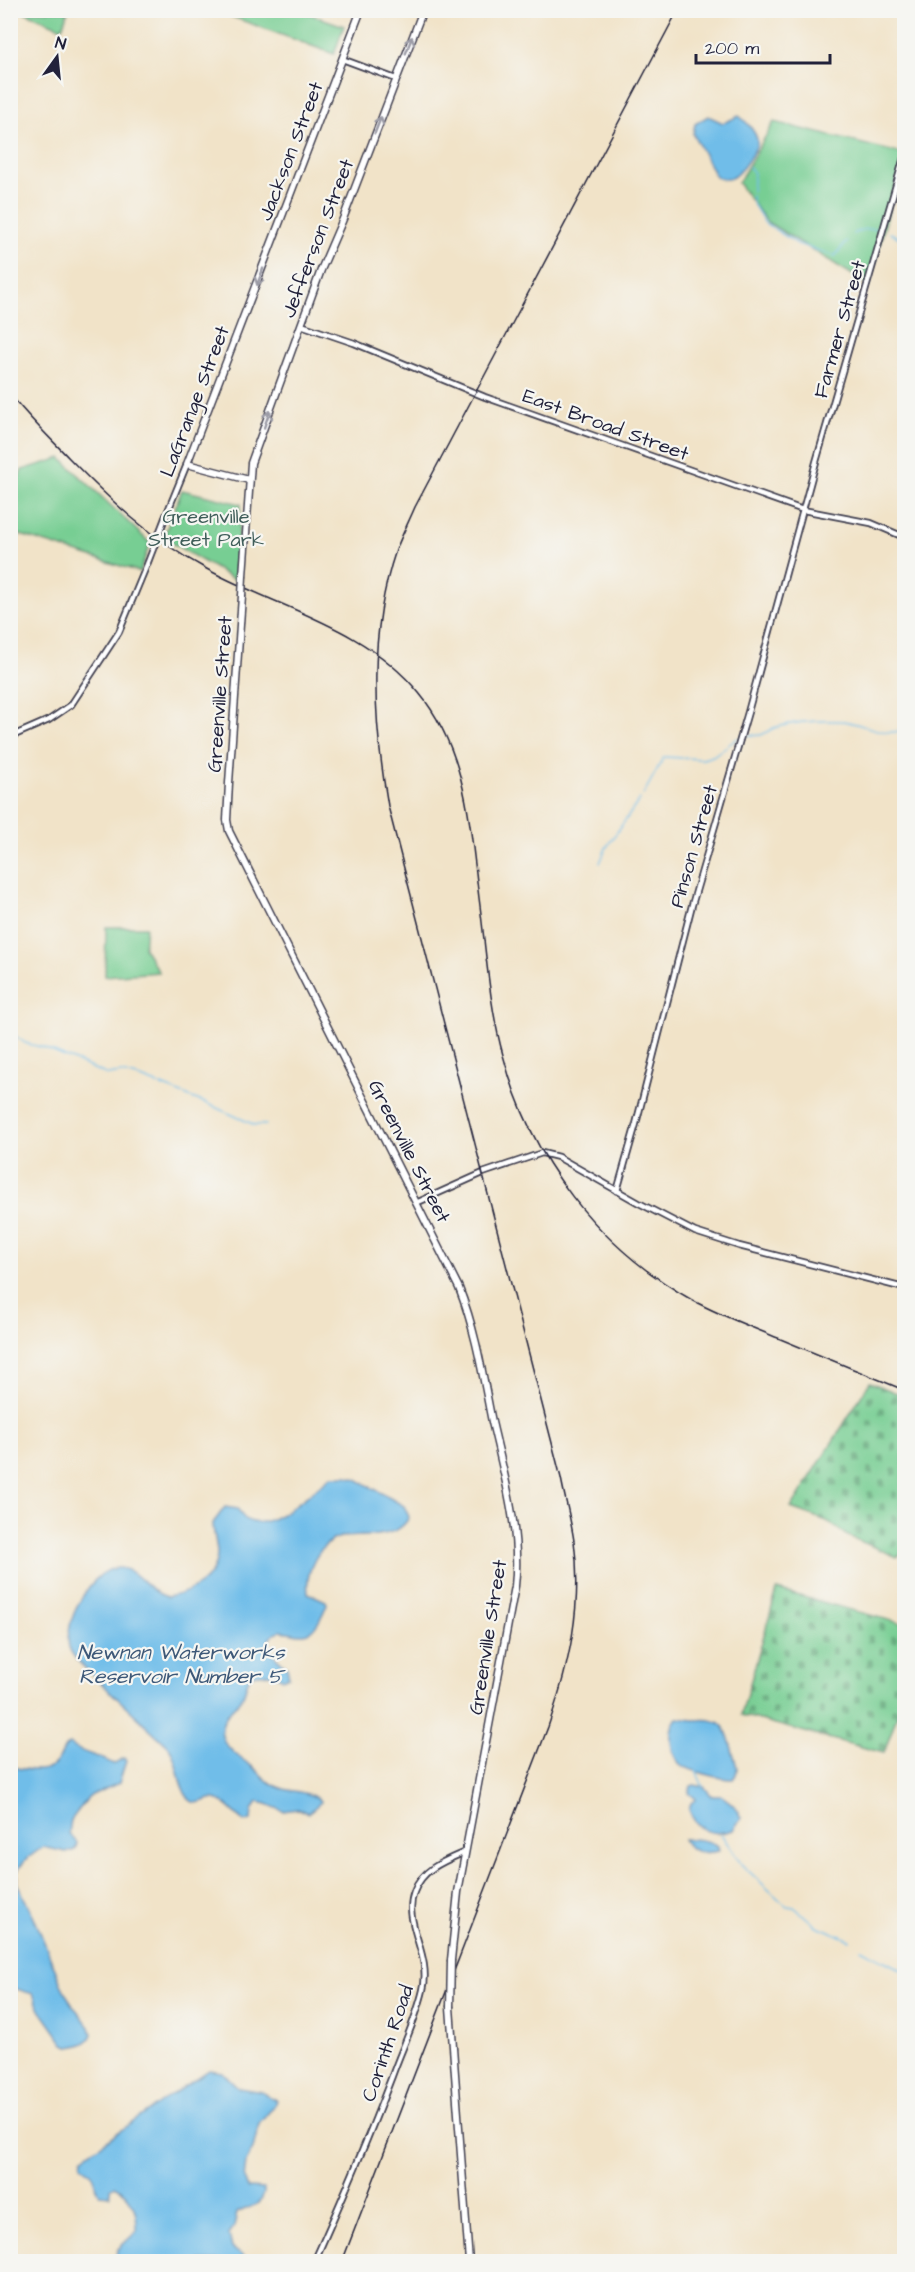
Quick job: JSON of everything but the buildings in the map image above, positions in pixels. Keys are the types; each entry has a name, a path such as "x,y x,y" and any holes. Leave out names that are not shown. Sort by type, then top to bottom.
{"main road":[{"name":"Jackson Street","path":"250,304 362,10"},
{"name":"Jefferson Street","path":"249,480 251,463 301,325 423,10"},
{"name":"LaGrange Street","path":"187,464 250,304"},
{"path":"241,478 251,463"},
{"path":"187,464 249,480"},
{"name":"Greenville Street","path":"249,480 227,820 230,831 445,1257 468,1310 496,1438 517,1554 515,1586 454,1917 451,1960 450,2007 469,2262"}],"street":[{"path":"342,59 396,80"},
{"name":"Farmer Street","path":"803,510 904,157"},
{"name":"East Broad Street","path":"301,325 485,397 803,510 863,521 904,537"},
{"name":"LaGrange Street","path":"10,737 48,720 72,705 119,632 187,464"},
{"name":"Pinson Street","path":"617,1191 692,905 803,510"},
{"path":"416,1203 483,1173 533,1154 542,1153 558,1157 673,1222 716,1239 904,1288"},
{"name":"Corinth Road","path":"314,2262 382,2104 423,1990 424,1961 411,1916 412,1895 420,1881 433,1867 465,1852"}],"green space":[{"path":"22,11 68,11 62,28"},
{"path":"216,11 301,11 344,26 334,54"},
{"path":"774,122 904,154 869,285 767,222 738,183"},
{"path":"61,458 150,543 140,572 11,532 11,495 22,470"},
{"name":"Greenville Street Park","path":"182,490 241,504 235,580 163,538"},
{"path":"106,927 146,927 144,948 159,972 105,976"},
{"path":"870,1382 904,1396 904,1553 897,1557 846,1535 827,1521 791,1508"},
{"path":"777,1590 904,1624 904,1695 884,1753 741,1715"}],"water":[{"path":"708,116 723,123 739,116 750,126 756,136 757,143 752,154 739,172 731,178 716,177 693,134 695,124"},
{"name":"Newnan Waterworks Reservoir Number 5","path":"332,1476 357,1479 404,1506 409,1517 397,1530 379,1535 341,1537 333,1540 320,1551 311,1567 308,1585 308,1593 326,1601 327,1604 318,1622 308,1633 280,1631 269,1640 270,1649 287,1667 289,1676 283,1679 268,1674 251,1675 241,1700 225,1719 222,1727 224,1742 235,1754 273,1785 312,1795 321,1802 308,1813 298,1809 283,1811 258,1802 252,1810 251,1820 244,1822 219,1801 212,1799 196,1803 189,1799 182,1787 175,1759 169,1747 73,1655 68,1637 70,1625 80,1600 88,1588 106,1571 123,1568 135,1574 159,1594 167,1597 185,1592 201,1583 213,1569 217,1551 213,1523 225,1507 238,1509 246,1520 258,1523 271,1520 299,1503"},
{"path":"677,1718 714,1721 724,1727 736,1765 737,1771 733,1779 705,1774 679,1763 673,1753 671,1740 672,1728"},
{"path":"69,1744 113,1764 124,1758 126,1761 119,1783 92,1795 71,1820 69,1833 77,1843 75,1850 66,1852 43,1847 25,1860 17,1873 17,1883 36,1922 61,1984 71,2003 90,2027 92,2034 89,2040 70,2047 64,2044 40,2010 33,1994 10,1987 11,1767 30,1770 50,1768"},
{"path":"691,1786 704,1787 712,1796 722,1796 735,1806 741,1818 733,1830 712,1832 696,1823 689,1809 691,1803 696,1799 689,1793"},
{"path":"683,1839 709,1842 718,1846 719,1851 698,1852 690,1848"},
{"path":"209,2070 222,2072 239,2088 262,2092 276,2100 274,2106 259,2124 253,2149 246,2162 244,2179 248,2188 264,2189 264,2195 255,2205 237,2213 229,2235 232,2248 250,2261 114,2261 118,2249 137,2231 135,2211 125,2194 114,2186 110,2189 110,2196 100,2195 91,2173 81,2165 82,2158"}],"waterway":[{"path":"749,167 754,173 752,191"},
{"path":"752,195 752,202 765,223 798,244 835,256 847,241"},
{"path":"853,234 865,229 878,229"},
{"path":"890,233 904,240"},
{"path":"743,736 761,735 773,728 785,725 818,721 850,722 888,732 904,730"},
{"path":"643,795 664,757 703,759 713,756 738,738"},
{"path":"600,863 606,848 640,799"},
{"path":"10,1032 25,1043 44,1048 108,1075 121,1073 141,1078 255,1125 266,1125"},
{"path":"696,1770 703,1787"},
{"path":"721,1834 742,1865 782,1902 794,1907 815,1925 850,1940"},
{"path":"861,1949 904,1971"}],"railway":[{"path":"342,2262 548,1727 568,1658 577,1589 574,1541 561,1478 388,806 377,709 377,645 381,613 396,550 415,507 678,10"},
{"path":"10,394 84,474 116,504 166,544 203,567 346,634 372,650 397,670 419,693 435,716 447,740 464,791 473,844 494,1016 515,1093 531,1130 550,1164 572,1197 598,1227 658,1279 692,1300 734,1320 904,1390"}]}
